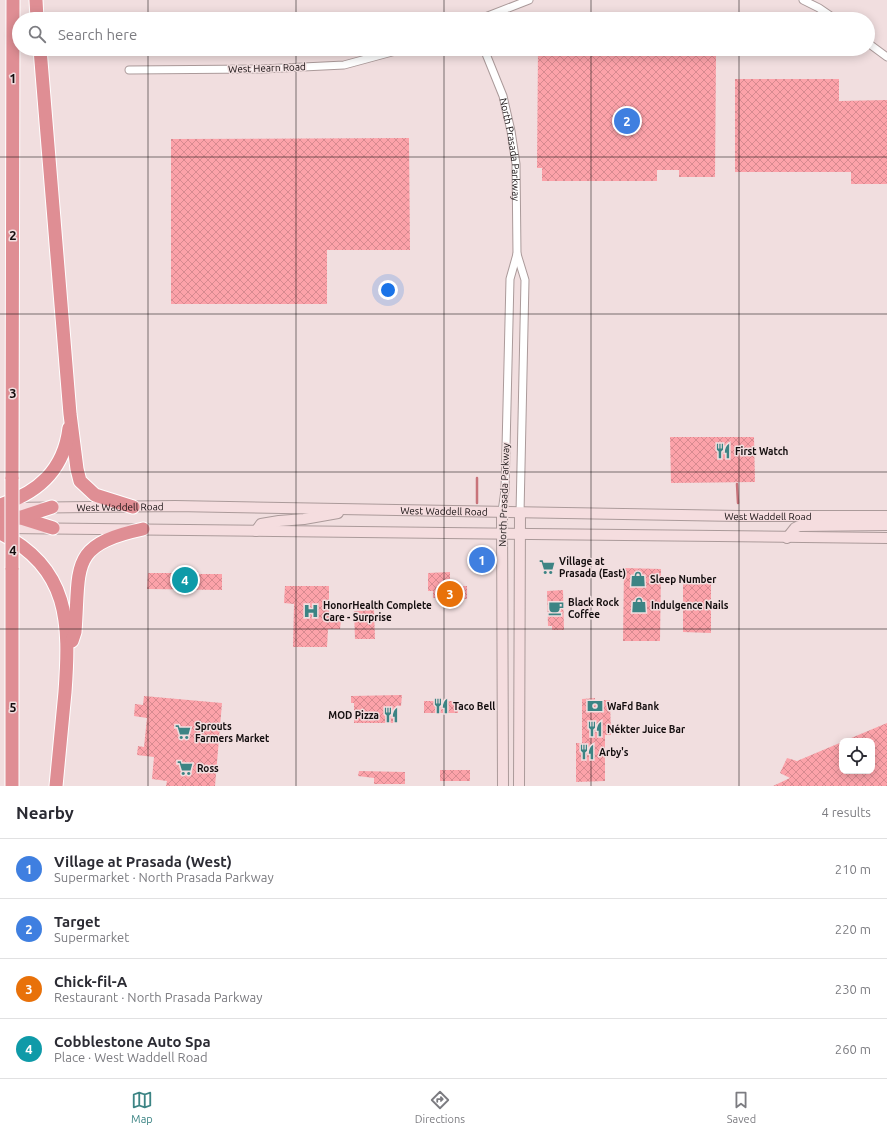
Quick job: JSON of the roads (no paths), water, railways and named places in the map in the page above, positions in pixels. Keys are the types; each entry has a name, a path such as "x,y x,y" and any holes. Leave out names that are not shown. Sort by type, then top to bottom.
{"highway":[{"path":"13,0 13,12"},
{"path":"36,0 37,12"},
{"path":"12,786 13,56"},
{"path":"41,56 70,414 77,469 80,481 95,495 133,507"},
{"path":"0,506 30,493 49,477 60,459 65,447 70,414"},
{"path":"0,524 52,507"},
{"path":"0,511 53,528"},
{"path":"68,654 75,632 80,569 86,555 95,545 112,536 143,529"},
{"path":"0,533 22,547 36,559 46,572 58,590 66,619 68,654 56,786"}],"main road":[{"name":"West Waddell Road","path":"0,506 360,509 738,516 887,516"},
{"path":"256,531 261,524 269,522 304,519 360,509"},
{"name":"North Prasada Parkway","path":"502,512 503,786"},
{"name":"North Prasada Parkway","path":"519,786 520,513"},
{"path":"787,538 795,528 799,526 887,525"},
{"name":"West Waddell Road","path":"0,528 887,538"},
{"path":"503,764 510,786"}],"street":[{"path":"498,12 529,0"},
{"path":"803,0 824,12"},
{"path":"875,48 887,57"},
{"name":"West Hearn Road","path":"129,70 262,69 344,65 377,56"},
{"name":"North Prasada Parkway","path":"487,56 503,96 511,131 516,164 517,254 510,279 505,490 502,512"},
{"name":"North Prasada Parkway","path":"517,254 525,280 520,513"}],"waterway":[{"path":"477,478 477,503"},
{"path":"737,484 738,503"}],"place":[{"name":"Target","path":"627,121"},
{"name":"First Watch","path":"723,451"},
{"name":"Village at Prasada (West)","path":"482,560"},
{"name":"Village at Prasada (East)","path":"547,567"},
{"name":"Sleep Number","path":"638,579"},
{"name":"Cobblestone Auto Spa","path":"185,580"},
{"name":"Chick-fil-A","path":"450,594"},
{"name":"Indulgence Nails","path":"639,605"},
{"name":"Black Rock Coffee","path":"556,608"},
{"name":"HonorHealth Complete Care - Surprise","path":"311,611"},
{"name":"Taco Bell","path":"441,706"},
{"name":"WaFd Bank","path":"595,706"},
{"name":"MOD Pizza","path":"391,715"},
{"name":"Nékter Juice Bar","path":"595,729"},
{"name":"Sprouts Farmers Market","path":"183,732"},
{"name":"Arby's","path":"587,752"},
{"name":"Ross","path":"185,768"}]}
